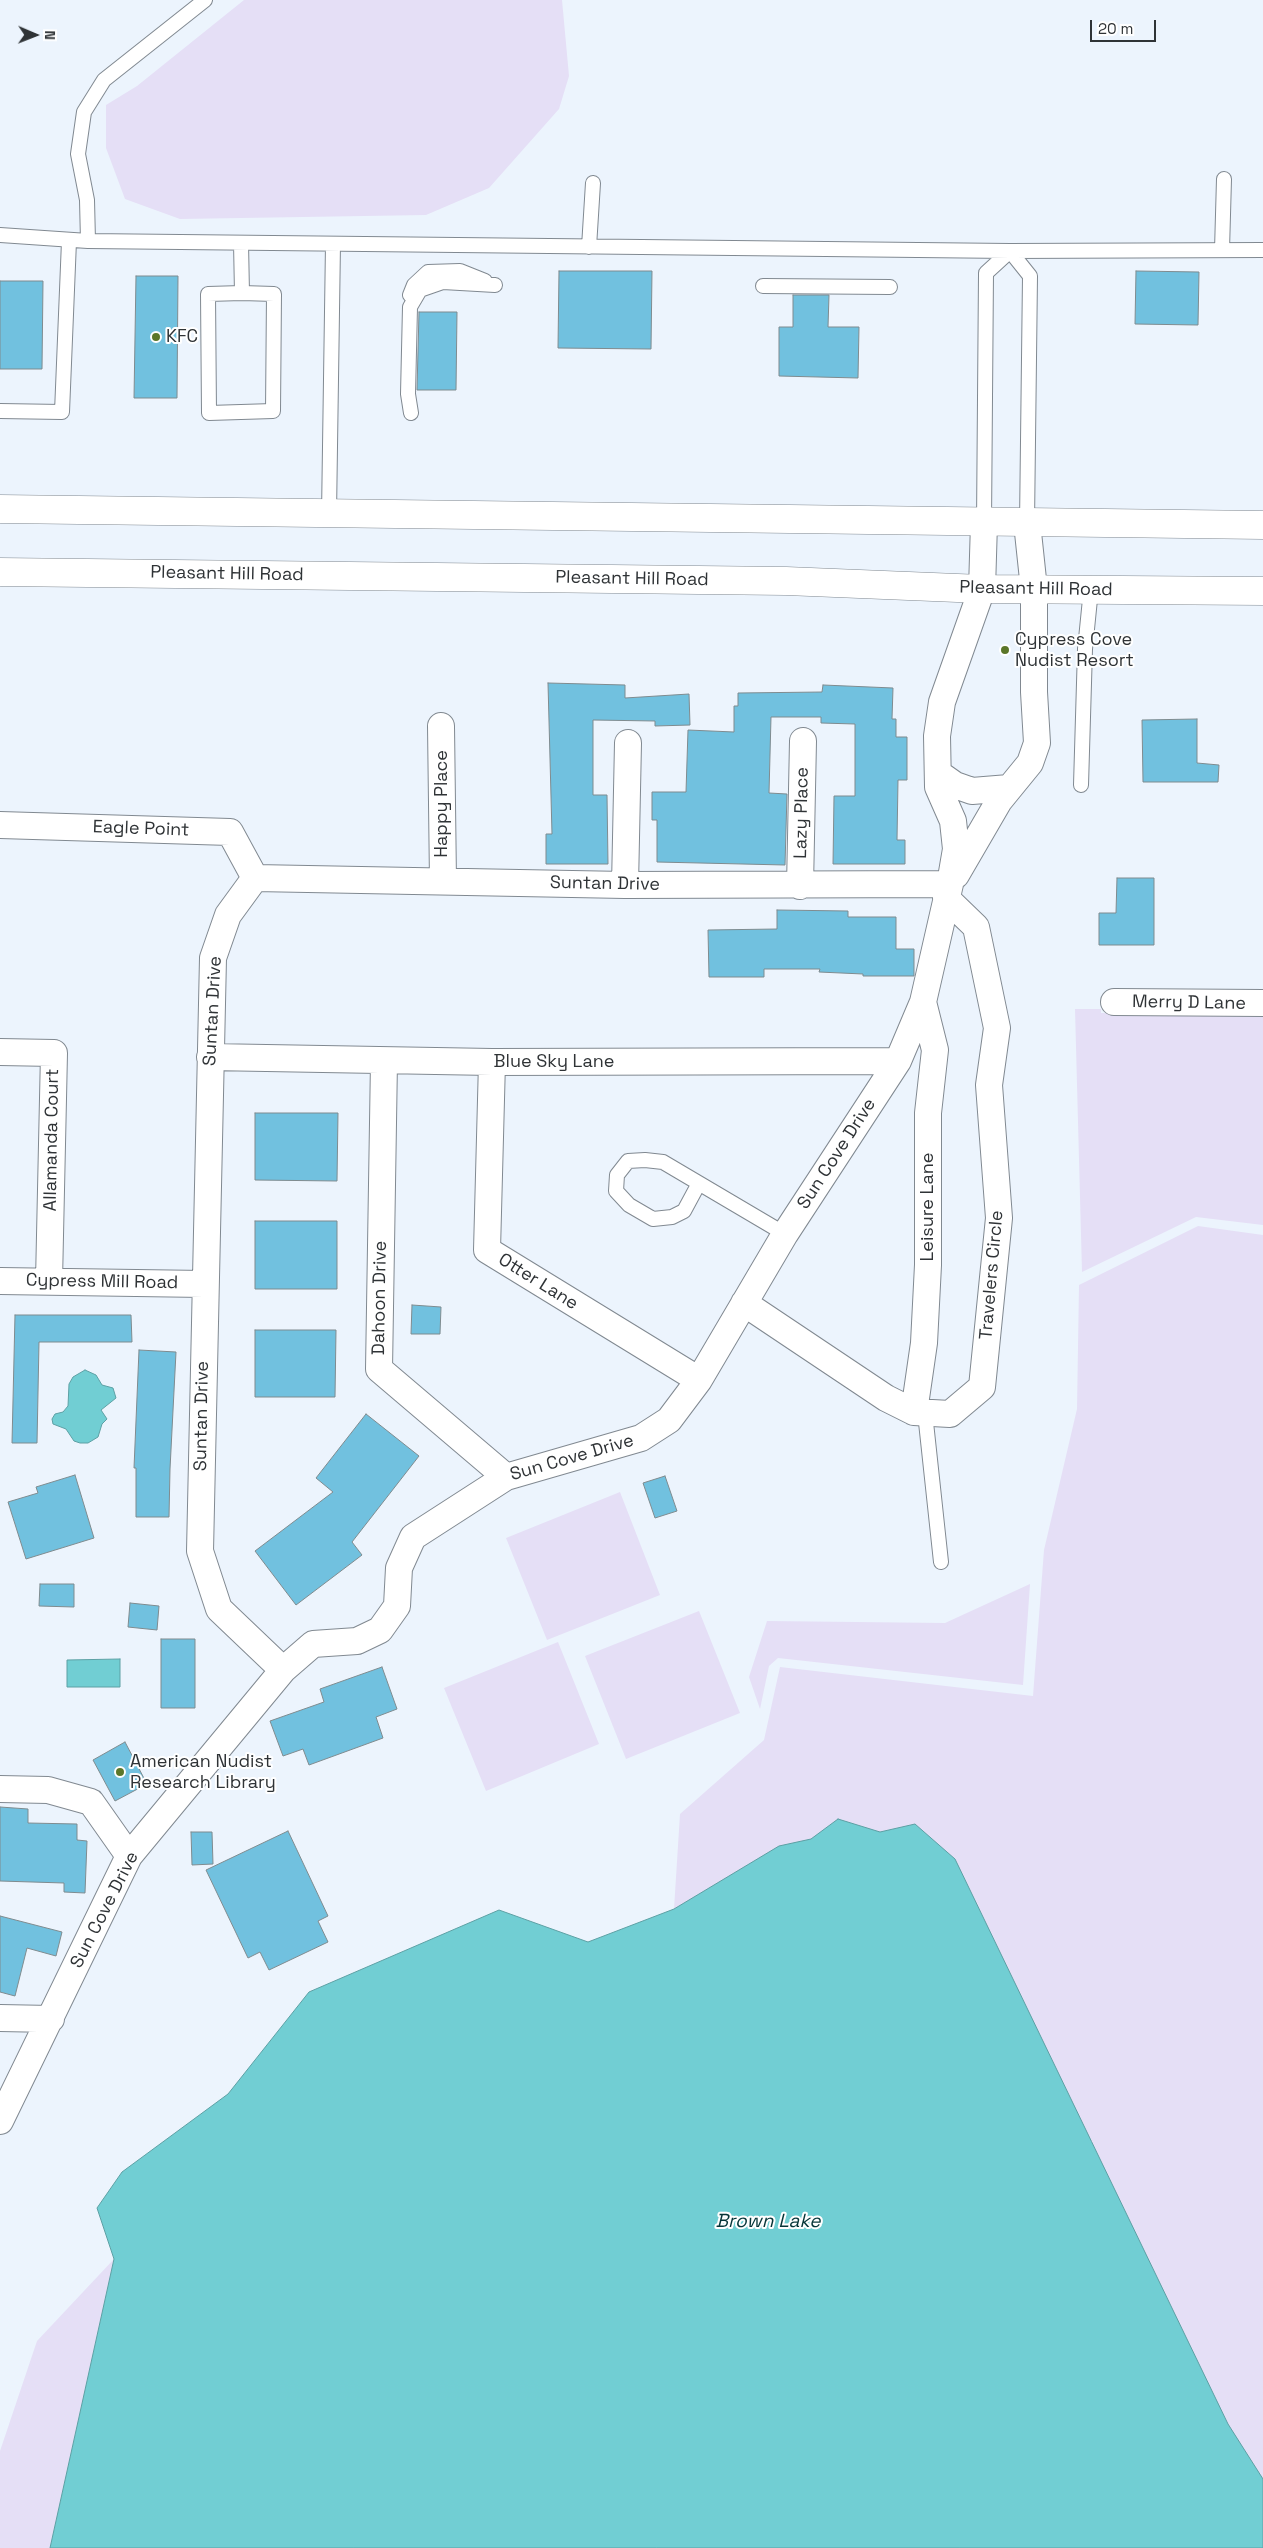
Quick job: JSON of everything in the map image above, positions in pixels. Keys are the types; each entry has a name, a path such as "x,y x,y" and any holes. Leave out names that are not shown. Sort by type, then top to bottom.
{"main road":[{"path":"0,509 984,523 1263,525"},
{"name":"Pleasant Hill Road","path":"0,572 786,581 982,589 1263,591"}],"street":[{"name":"Sun Cove Drive","path":"0,2121 129,1856 283,1670 313,1644 357,1641 380,1630 397,1606 399,1568 413,1537 506,1477 641,1438 668,1420 699,1380 785,1234 898,1061 923,1002 956,849 953,821 938,787 936,736 942,702 982,589 984,523"},
{"name":"Sun Cove Drive","path":"948,891 999,801 1030,763 1038,742 1034,692 1034,589 1027,523"},
{"name":"Happy Place","path":"441,726 442,881"},
{"name":"Lazy Place","path":"800,886 803,741"},
{"path":"625,885 628,743"},
{"path":"938,773 955,785 972,791 1009,788"},
{"name":"Eagle Point","path":"0,825 230,832 255,878"},
{"name":"Suntan Drive","path":"283,1670 219,1609 200,1551 204,1284 213,958 228,916 255,878 625,885 800,886 948,891"},
{"name":"Travelers Circle","path":"744,1303 886,1398 919,1413 950,1414 982,1387 998,1218 990,1085 998,1028 976,926 948,891"},
{"name":"Leisure Lane","path":"919,1413 928,1265 928,1113 936,1050 923,1002"},
{"name":"Merry D Lane","path":"1114,1002 1263,1003"},
{"name":"Allamanda Court","path":"0,1052 54,1053 48,1282"},
{"name":"Blue Sky Lane","path":"210,1057 492,1062 898,1061"},
{"name":"Dahoon Drive","path":"384,1061 379,1369 506,1477"},
{"name":"Otter Lane","path":"492,1062 487,1250 699,1380"},
{"name":"Cypress Mill Road","path":"0,1281 204,1284"},
{"path":"0,1789 48,1790 92,1802 129,1856"},
{"path":"0,2018 51,2019"}],"lane":[{"path":"88,241 87,200 78,154 84,112 104,80 205,0"},
{"path":"1222,250 1224,179"},
{"path":"589,246 593,184"},
{"path":"0,235 68,241 1010,251 1263,250"},
{"path":"0,410 62,412 68,241"},
{"path":"241,243 242,293"},
{"path":"329,514 333,244"},
{"path":"984,523 986,273 1010,251"},
{"path":"1010,251 1030,276 1027,523"},
{"path":"411,413 408,394 410,306 420,290 443,282 495,285"},
{"path":"763,286 890,287"},
{"path":"242,293 274,294 273,411 209,412 208,294 242,293"},
{"path":"1081,786 1085,648 1092,590"},
{"path":"698,1185 684,1210 672,1217 653,1220 630,1205 616,1191 617,1175 628,1161 663,1162 698,1185 785,1234"},
{"path":"919,1413 941,1562"}],"shaded area":[{"path":"244,0 562,0 569,76 559,109 489,188 426,215 180,219 125,199 106,148 106,105 137,86"},
{"path":"1075,1009 1101,1009 1101,1013 1263,1015 1263,1225 1196,1217 1082,1272"},
{"path":"1198,1226 1263,1235 1263,2548 674,1909 680,1814 764,1740 780,1667 1033,1696 1044,1550 1077,1409 1079,1285"},
{"path":"620,1492 660,1595 547,1640 506,1538"},
{"path":"1030,1584 1023,1685 778,1658 769,1666 760,1709 749,1677 767,1621 945,1623"},
{"path":"699,1611 740,1713 626,1759 585,1656"},
{"path":"558,1642 599,1744 486,1791 444,1688"},
{"path":"114,2259 50,2548 0,2548 0,2451 37,2341"}],"water":[{"path":"85,1370 96,1375 102,1385 113,1388 116,1398 101,1410 107,1419 102,1424 98,1437 88,1443 80,1443 74,1441 66,1429 53,1424 52,1419 55,1414 63,1412 68,1406 69,1384 73,1377"},
{"path":"120,1659 120,1687 67,1687 67,1660"},
{"name":"Brown Lake","path":"838,1819 880,1832 915,1824 955,1859 1228,2424 1263,2479 1263,2548 50,2548 114,2259 97,2208 122,2172 228,2094 309,1992 499,1910 588,1942 674,1909 779,1846 811,1839"}],"building":[{"path":"559,271 652,271 651,349 558,348"},
{"path":"1136,271 1199,272 1198,325 1135,324"},
{"name":"KFC","path":"136,276 178,276 177,398 134,398"},
{"path":"0,281 43,281 42,369 0,369"},
{"path":"793,295 829,295 828,327 859,327 858,378 779,376 779,327 793,327"},
{"path":"419,312 457,312 456,390 417,390"},
{"path":"548,683 625,685 625,698 689,694 690,725 655,726 655,721 593,720 593,795 607,795 608,864 546,864 546,834 552,834"},
{"path":"823,685 893,688 892,719 896,719 896,737 907,737 907,780 898,780 897,840 905,840 905,864 833,864 834,796 855,796 855,724 821,723 821,717 771,717 769,793 787,794 785,865 657,862 657,820 652,820 652,792 686,792 688,730 734,732 734,706 738,706 738,693 822,692"},
{"path":"1197,719 1197,763 1219,765 1218,782 1143,782 1142,720"},
{"path":"1117,878 1154,878 1154,945 1099,945 1099,913 1116,913"},
{"path":"777,910 848,911 848,917 896,917 896,949 914,949 914,976 863,976 863,974 819,972 820,969 764,969 764,977 709,977 708,930 777,929"},
{"path":"255,1113 338,1113 337,1181 255,1180"},
{"path":"255,1221 337,1221 337,1289 255,1289"},
{"path":"412,1305 441,1307 440,1334 411,1334"},
{"path":"15,1315 131,1315 132,1342 39,1342 37,1443 12,1443"},
{"path":"255,1330 336,1330 335,1397 255,1397"},
{"path":"139,1350 176,1352 169,1517 136,1517 136,1468 134,1468"},
{"path":"366,1414 419,1456 352,1542 362,1555 296,1605 255,1551 333,1492 316,1478"},
{"path":"75,1475 94,1538 26,1559 8,1502 38,1493 36,1487"},
{"path":"665,1476 677,1511 655,1518 643,1483"},
{"path":"40,1584 74,1584 74,1607 39,1606"},
{"path":"130,1603 159,1606 157,1630 128,1627"},
{"path":"161,1639 195,1639 195,1708 161,1708"},
{"path":"382,1667 397,1709 376,1717 383,1738 309,1765 303,1749 283,1756 270,1721 324,1702 320,1689"},
{"path":"125,1742 147,1784 115,1801 93,1760"},
{"path":"0,1807 28,1809 28,1823 77,1824 77,1840 87,1841 85,1893 64,1892 64,1883 0,1881"},
{"path":"288,1831 328,1916 318,1921 328,1942 269,1970 260,1952 248,1958 206,1870"},
{"path":"191,1832 212,1832 213,1864 192,1865"},
{"path":"0,1916 62,1932 56,1956 27,1948 15,1996 0,1992"}],"place":[{"name":"KFC","path":"156,337"},
{"name":"Cypress Cove Nudist Resort","path":"1005,650"},
{"name":"American Nudist Research Library","path":"120,1772"}]}
